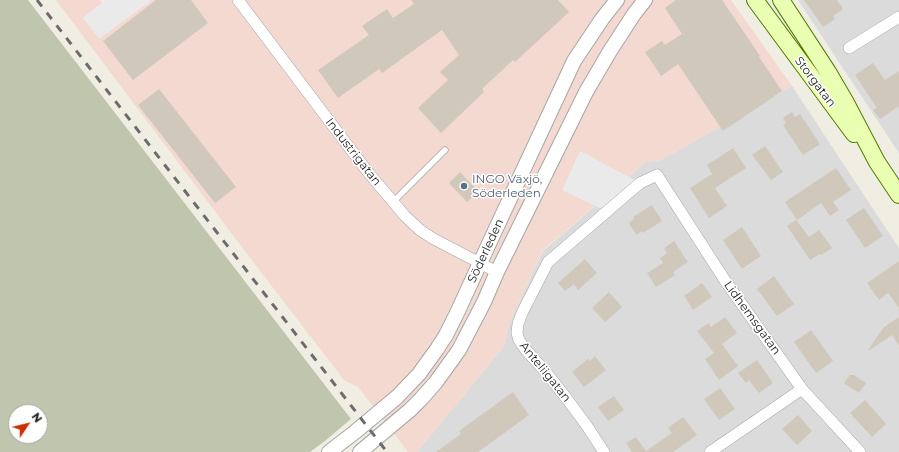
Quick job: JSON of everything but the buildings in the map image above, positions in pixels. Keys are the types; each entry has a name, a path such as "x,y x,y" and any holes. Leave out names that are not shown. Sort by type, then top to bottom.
{"main road":[{"name":"Storgatan","path":"755,0 856,137 877,162"},
{"name":"Storgatan","path":"780,0 828,72 877,162 899,195"}],"street":[{"name":"Industrigatan","path":"238,0 343,140 404,216 432,238 497,272"},
{"name":"Söderleden","path":"329,452 403,392 419,374 446,335 574,61 616,0"},
{"name":"Söderleden","path":"360,452 410,410 436,382 459,350 484,302 497,272 586,92 622,32 645,0"},
{"path":"849,48 899,17"},
{"name":"Lidhemsgatan","path":"657,175 726,282 802,389 860,452"},
{"name":"Anteliigatan","path":"604,452 567,399 519,340 517,333 518,324 548,262 640,183 657,175"},
{"path":"710,452 802,389"}],"lane":[{"path":"393,202 445,150"}],"shaded area":[{"path":"0,0 28,0 351,419 310,452 0,452"},
{"path":"56,0 100,0 102,3 83,18 100,38 152,0 731,0 792,86 661,160 646,162 543,250 509,323 504,346 417,452 408,452 358,387 344,380"},
{"path":"106,0 152,0 99,38 83,18"},
{"path":"798,0 899,0 899,153 889,138"},
{"path":"792,86 899,248 899,452 417,452 504,346 509,323 543,251 646,162 661,160"},
{"path":"580,151 640,183 606,211 562,190"}],"railway":[{"path":"37,0 387,452"}],"place":[{"name":"INGO Växjö, Söderleden","path":"464,186"}]}
